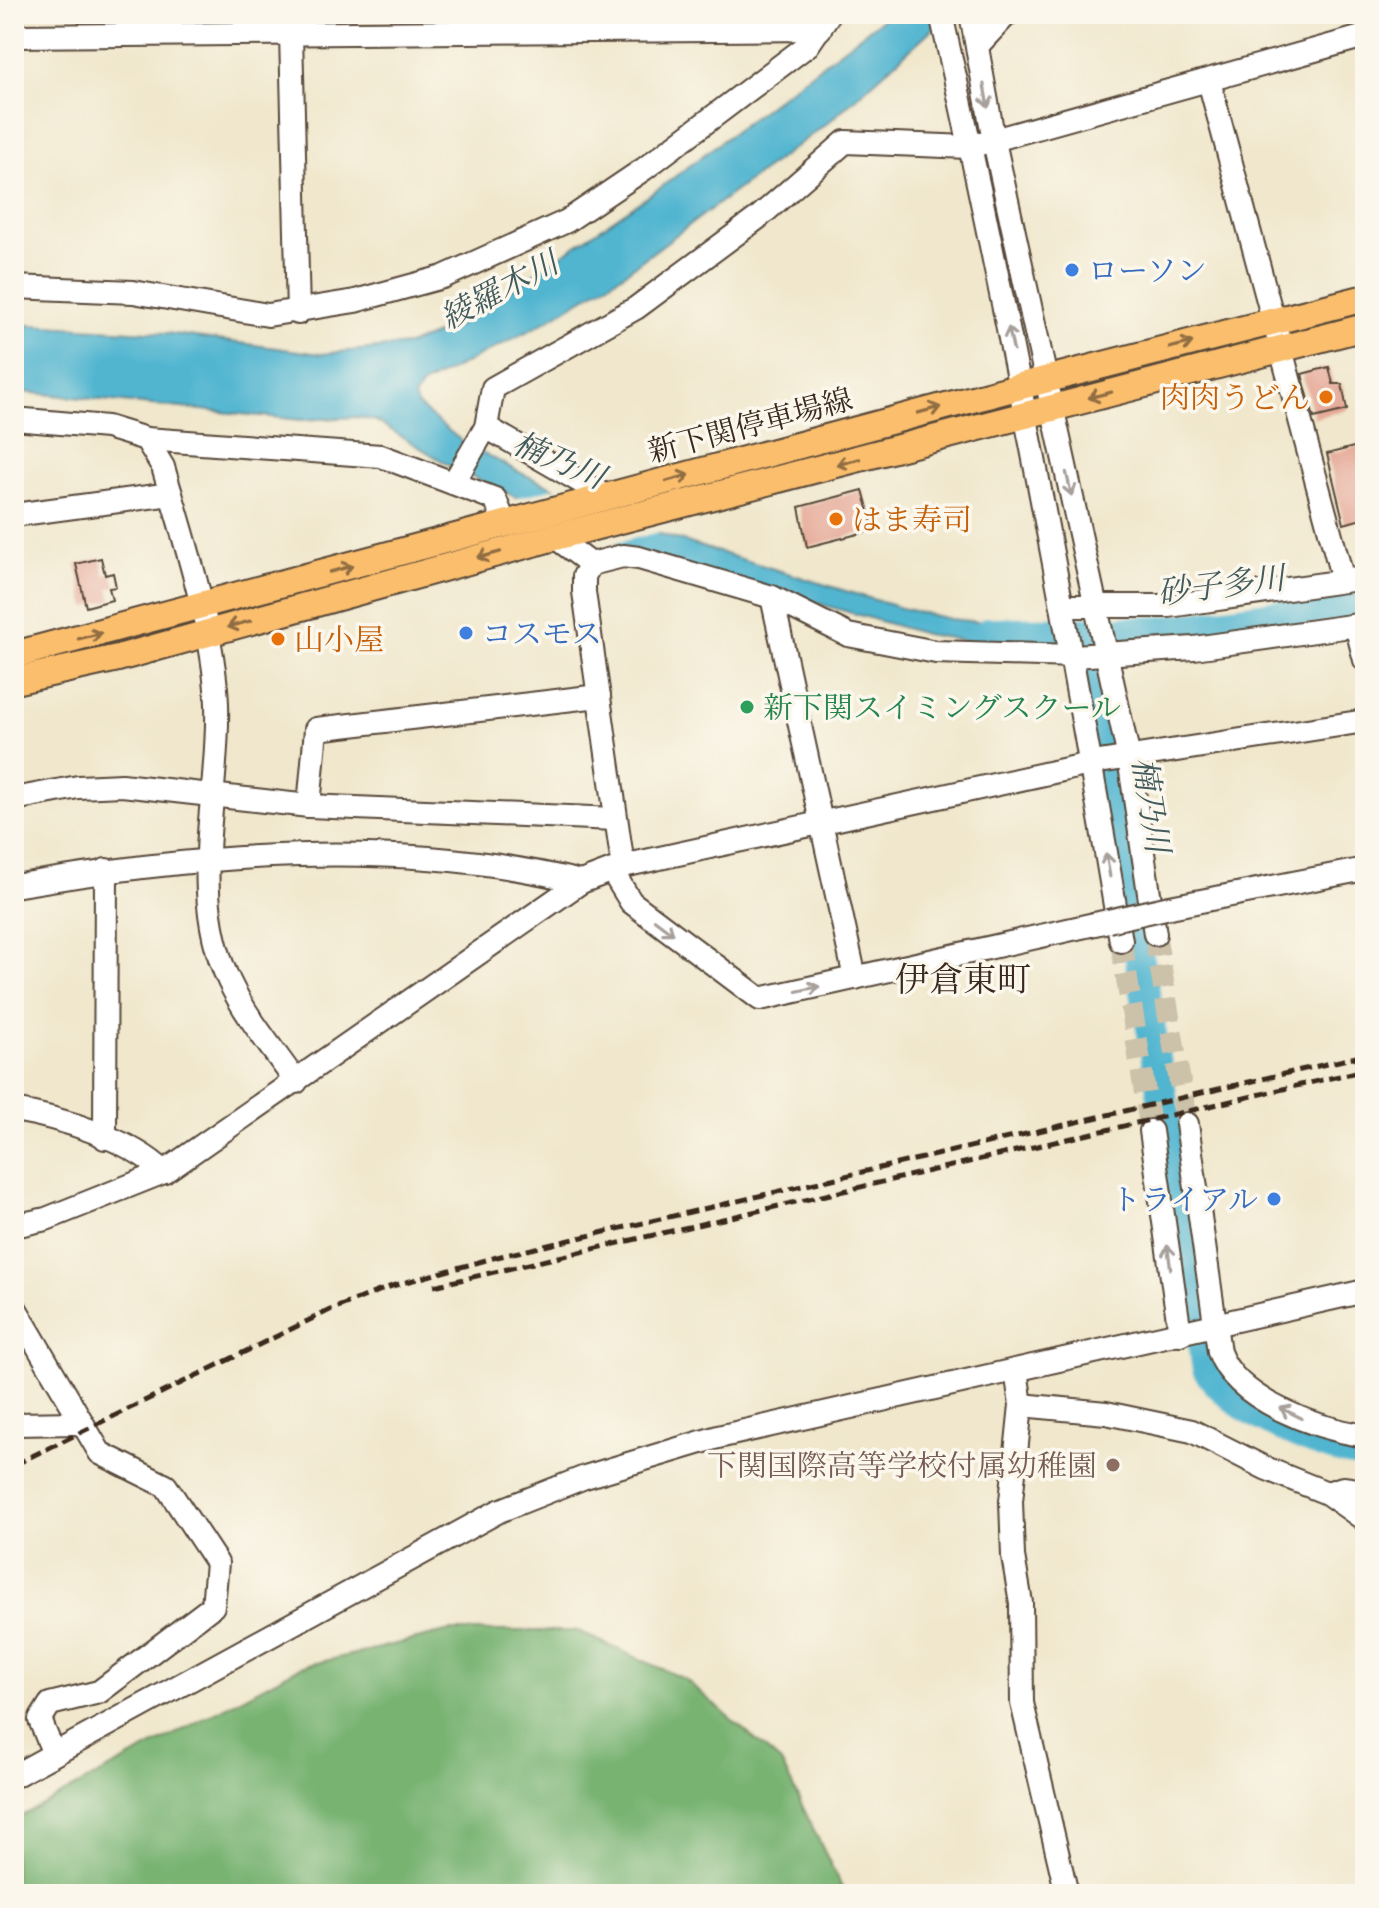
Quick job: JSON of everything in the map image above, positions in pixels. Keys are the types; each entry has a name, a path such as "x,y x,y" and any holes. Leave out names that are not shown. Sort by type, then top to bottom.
{"main road":[{"name":"新下関停車場線","path":"14,655 1365,298"},
{"name":"新下関停車場線","path":"14,681 207,633 560,536 1365,327"}],"street":[{"path":"941,14 969,147 1034,383 1053,407 1098,608 1090,653 1110,761 1121,941"},
{"path":"978,45 1007,14"},
{"path":"972,17 1034,383 1027,415 1064,609 1090,653 1110,761 1155,934"},
{"path":"14,36 291,34 824,22"},
{"path":"14,287 133,292 268,315 298,313 443,277 567,221 644,169 808,45 824,22"},
{"path":"291,34 298,313"},
{"path":"455,478 483,431 493,388 636,308 759,217 845,142 969,147 1365,36"},
{"path":"1064,609 1169,606 1354,579 1282,348 1209,81"},
{"path":"14,419 95,425 146,439 381,456 455,478 495,499 505,524"},
{"path":"483,431 605,498"},
{"path":"146,439 158,455 171,494 214,664 217,706 206,894 215,945 229,981 296,1082"},
{"path":"14,515 171,494"},
{"path":"560,536 591,564"},
{"path":"1365,660 1360,625 1194,648 1090,653 936,652 848,635 772,597 639,558 623,556 591,564 584,576 615,819 617,868 631,902 760,999 1170,907 1365,869"},
{"path":"772,597 855,978"},
{"path":"309,806 316,729 599,696"},
{"path":"14,1226 46,1219 164,1172 581,882 617,868 1110,761 1365,721"},
{"path":"14,799 78,787 122,785 212,792 309,806 615,819"},
{"path":"14,886 106,870 272,855 435,860 540,872 581,882"},
{"path":"105,1138 106,870"},
{"path":"14,1110 54,1117 105,1138 151,1159 164,1172"},
{"path":"1187,1124 1216,1327 1225,1368 1239,1385 1311,1422 1365,1436"},
{"path":"1151,1131 1180,1334"},
{"path":"14,1776 499,1511 585,1477 718,1437 1365,1291"},
{"path":"14,1306 100,1453 166,1486 217,1563 213,1606 99,1692 50,1704 40,1720 54,1754"},
{"path":"1016,1370 1021,1405 1011,1501 1013,1556 1021,1603 1022,1703 1067,1894"},
{"path":"1021,1405 1106,1413 1192,1431 1265,1468 1327,1493 1365,1520"},
{"path":"14,1424 80,1423"},
{"path":"1327,1493 1343,1488 1365,1491"}],"green space":[{"path":"450,1631 577,1631 685,1679 781,1762 845,1894 14,1894 14,1820 300,1667"}],"water":[{"path":"889,14 949,14 830,121 622,275 536,327 422,385 414,397 417,405 464,443 523,474 663,535 901,608 950,619 1028,627 1027,646 991,645 925,634 621,547 452,467 376,421 359,417 301,420 14,391 14,324 166,333 321,354 408,345 459,325 660,188"}],"pier":[{"path":"561,486 663,531 609,545 513,499"}],"building":[{"name":"肉肉うどん","path":"1329,367 1333,384 1342,384 1347,410 1314,418 1302,374"},
{"path":"1365,444 1365,518 1344,524 1327,454"},
{"name":"はま寿司","path":"863,490 874,530 807,547 799,507"},
{"path":"101,558 105,575 113,573 116,587 109,588 112,600 86,607 76,564"}],"waterway":[{"name":"砂子多川","path":"989,632 1163,631 1365,602"},
{"name":"楠乃川","path":"1086,633 1207,1369 1236,1399 1278,1425 1323,1444 1365,1454"}],"tunnel":[{"path":"1155,934 1187,1124"},
{"path":"1121,941 1151,1131"}],"railway":[{"path":"14,1465 330,1310 392,1286 497,1257 1365,1055"},
{"path":"434,1286 1365,1070"}],"place":[{"name":"ローソン","path":"1072,270"},
{"name":"肉肉うどん","path":"1326,397"},
{"name":"はま寿司","path":"836,519"},
{"name":"コスモス","path":"466,633"},
{"name":"山小屋","path":"278,639"},
{"name":"新下関スイミングスクール","path":"747,707"},
{"name":"トライアル","path":"1274,1199"},
{"name":"下関国際高等学校付属幼稚園","path":"1113,1465"}],"district":[{"name":"伊倉東町","path":"963,979"}],"water label":[{"name":"綾羅木川","path":"499,290"}]}
